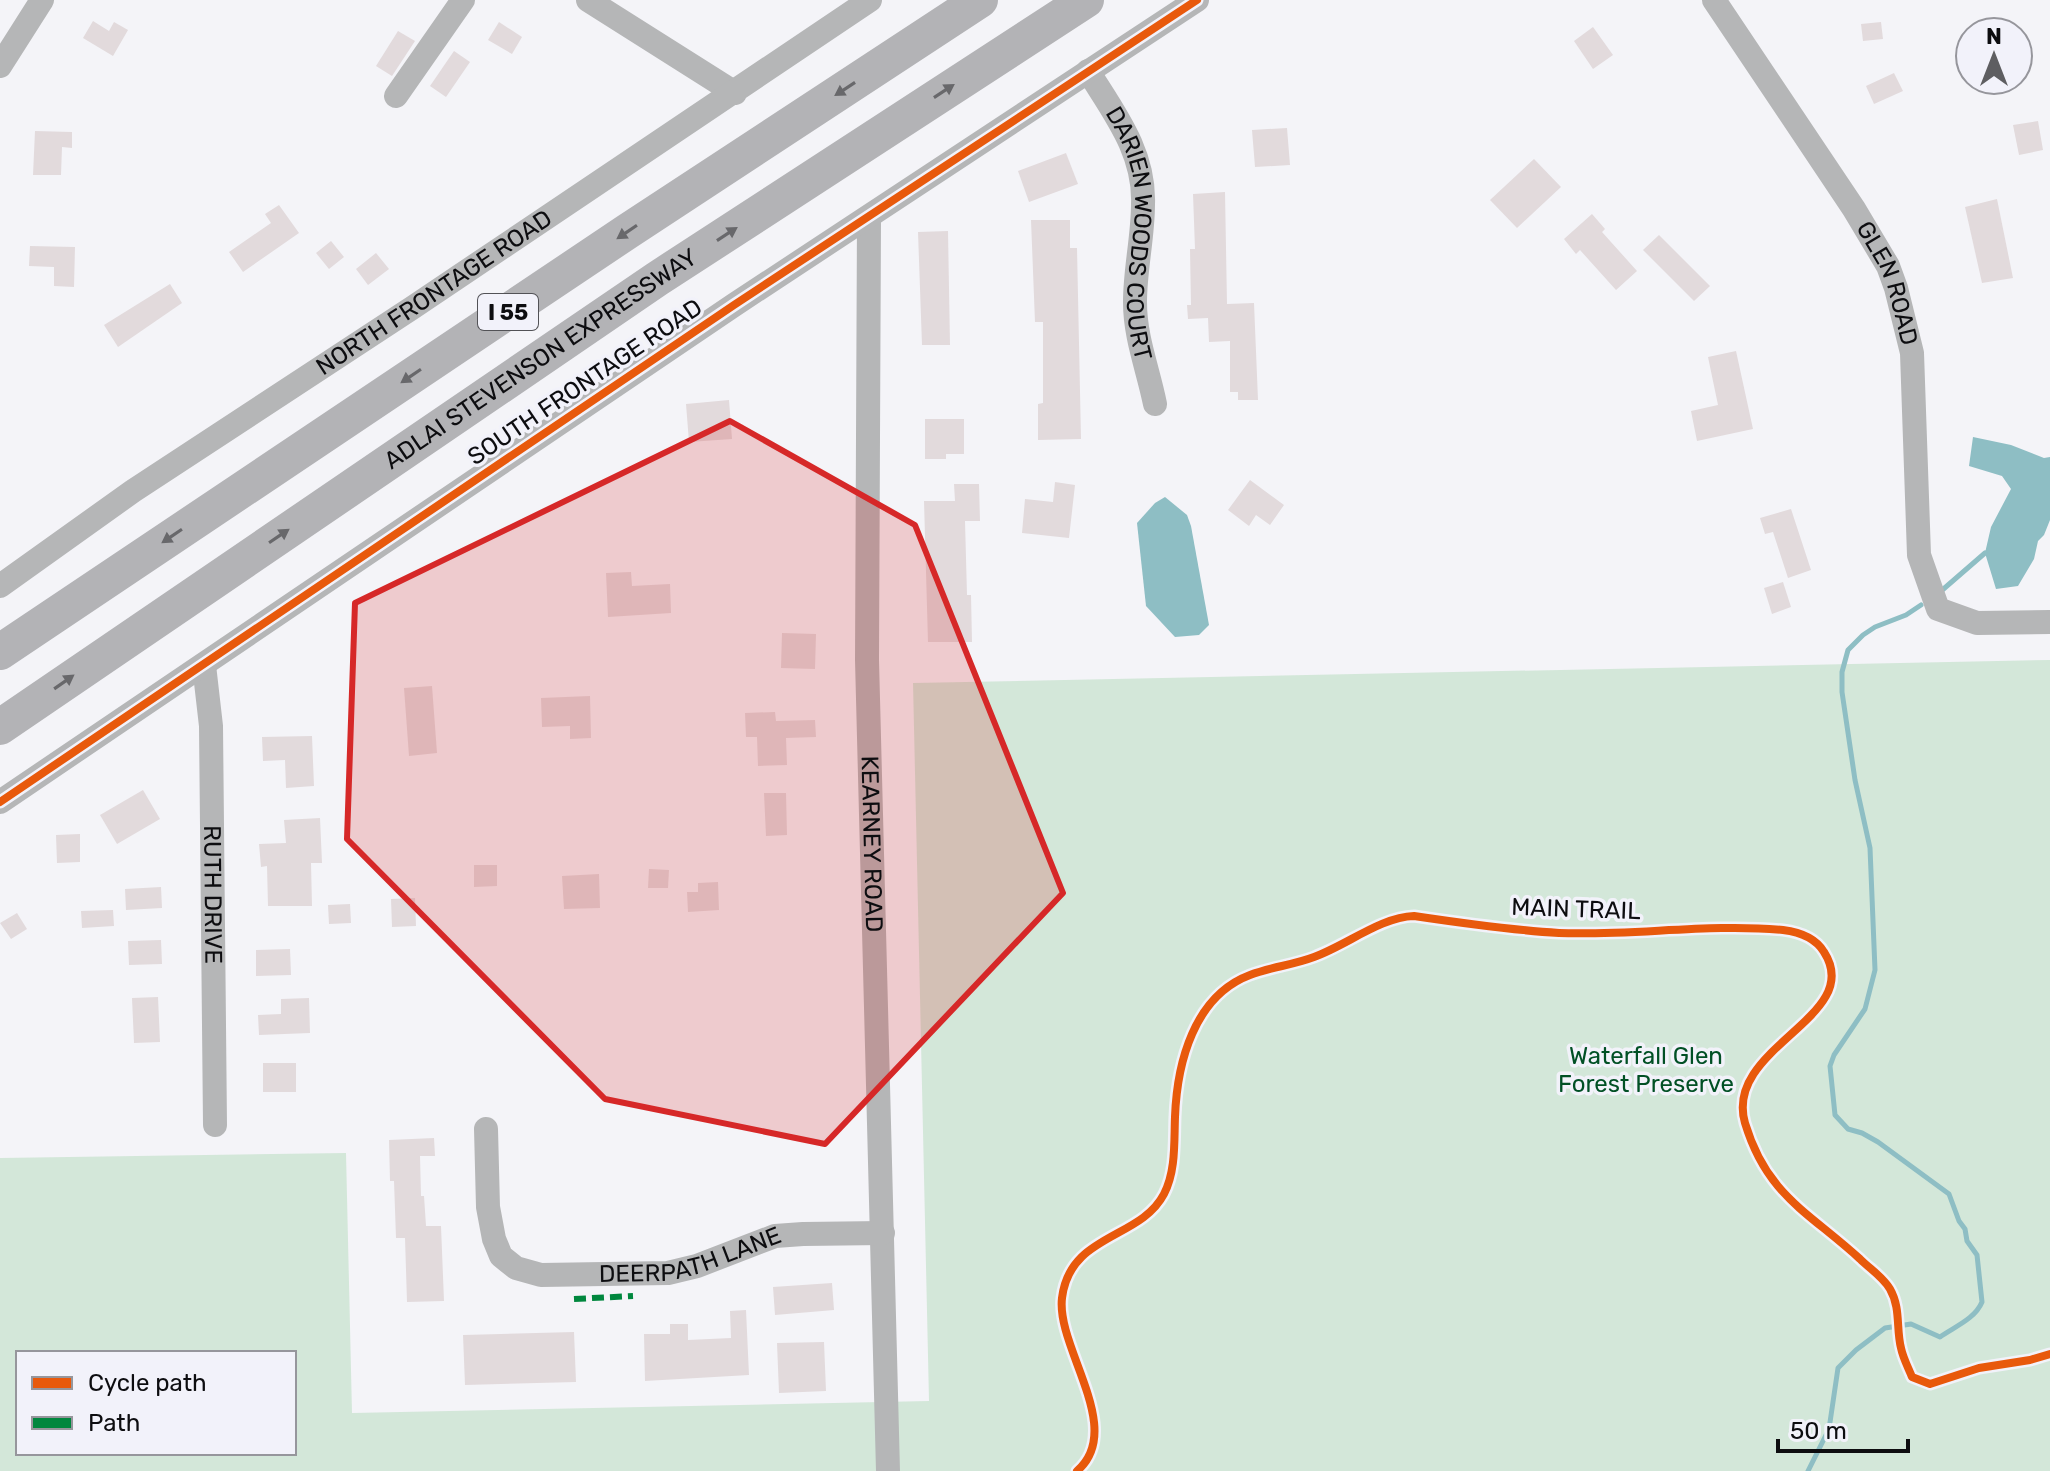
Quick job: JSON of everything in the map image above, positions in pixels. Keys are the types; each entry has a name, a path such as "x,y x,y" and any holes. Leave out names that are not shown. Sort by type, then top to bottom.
{"highway":[{"name":"I 55","path":"0,652 980,0"},
{"name":"ADLAI STEVENSON EXPRESSWAY","path":"0,727 657,279 1086,0"}],"street":[{"path":"0,66 42,0"},
{"path":"396,96 463,0"},
{"path":"588,0 735,93"},
{"name":"NORTH FRONTAGE ROAD","path":"0,586 133,491 735,93 870,0"},
{"name":"SOUTH FRONTAGE ROAD","path":"0,802 734,305 1197,0"},
{"name":"GLEN ROAD","path":"1714,0 1859,217 1888,266 1912,353 1919,555 1938,609 1977,623 2050,622"},
{"name":"DARIEN WOODS COURT","path":"1088,71 1126,131 1138,163 1144,200 1136,277 1136,315 1142,358 1155,404"},
{"name":"KEARNEY ROAD","path":"869,218 867,660 888,1471"},
{"name":"RUTH DRIVE","path":"204,665 211,726 215,1125"},
{"name":"DEERPATH LANE","path":"486,1129 488,1207 494,1239 501,1256 516,1268 541,1275 668,1273 697,1266 775,1236 883,1233"}],"highlighted area":[{"path":"730,421 915,525 1063,893 825,1144 605,1099 347,839 355,603"}],"green space":[{"name":"Waterfall Glen Forest Preserve","path":"2050,660 2050,1471 0,1471 0,1158 346,1153 352,1413 929,1401 913,683"}],"water":[{"path":"1973,437 2011,445 2044,458 2050,457 2050,520 2038,541 2034,559 2018,586 1996,589 1985,553 1991,527 2011,489 2002,476 1969,466"},
{"path":"1165,497 1187,515 1191,526 1209,625 1199,635 1175,637 1146,606 1137,523 1155,503"}],"building":[{"path":"93,21 109,31 114,22 128,30 113,56 83,38"},
{"path":"499,22 522,37 512,54 488,40"},
{"path":"1881,22 1883,39 1863,41 1861,24"},
{"path":"1593,27 1613,55 1593,69 1574,41"},
{"path":"398,31 415,41 392,76 376,66"},
{"path":"454,51 470,62 446,97 430,86"},
{"path":"1894,73 1903,91 1874,104 1866,86"},
{"path":"2038,121 2043,150 2019,155 2013,125"},
{"path":"1287,128 1290,165 1255,167 1252,130"},
{"path":"35,131 72,132 72,148 62,147 61,175 33,175"},
{"path":"1066,153 1078,184 1029,202 1018,171"},
{"path":"1534,159 1561,187 1517,228 1490,200"},
{"path":"1225,192 1227,304 1254,303 1258,400 1238,400 1238,392 1230,392 1230,341 1209,342 1208,318 1188,319 1187,305 1191,305 1190,249 1195,249 1193,194"},
{"path":"1997,199 2013,278 1982,283 1965,207"},
{"path":"279,205 299,233 243,272 229,252 271,223 265,214"},
{"path":"1592,214 1605,229 1602,232 1637,271 1616,290 1580,250 1576,254 1564,239"},
{"path":"1031,220 1070,220 1070,248 1077,248 1081,439 1038,440 1038,404 1043,403 1043,322 1035,322"},
{"path":"948,231 950,345 922,345 918,232"},
{"path":"1659,235 1710,286 1694,301 1643,250"},
{"path":"331,241 344,257 329,269 316,253"},
{"path":"30,246 75,247 74,287 54,286 54,267 29,266"},
{"path":"376,253 389,269 368,285 356,269"},
{"path":"170,284 182,303 118,347 104,325"},
{"path":"1736,351 1753,429 1697,441 1691,411 1718,405 1708,357"},
{"path":"729,400 732,439 689,442 686,404"},
{"path":"925,419 964,419 964,454 946,454 946,459 925,459"},
{"path":"1250,480 1284,505 1270,525 1256,515 1249,526 1228,510"},
{"path":"1055,482 1075,485 1069,538 1022,533 1025,499 1053,502"},
{"path":"954,484 979,484 980,521 965,521 972,642 928,642 924,501 955,501"},
{"path":"1791,509 1811,570 1788,578 1773,532 1765,534 1760,518"},
{"path":"631,572 632,586 670,584 671,613 608,617 606,573"},
{"path":"1783,582 1791,607 1772,614 1764,588"},
{"path":"782,633 816,634 815,669 781,668"},
{"path":"432,686 437,753 409,756 404,688"},
{"path":"590,696 591,738 570,739 570,726 542,727 541,698"},
{"path":"775,712 776,721 815,720 816,737 786,738 787,765 758,766 757,737 746,737 745,713"},
{"path":"312,736 314,786 286,788 285,760 263,761 262,737"},
{"path":"143,790 160,819 117,844 100,815"},
{"path":"764,793 786,793 787,835 766,836"},
{"path":"320,818 322,863 311,863 312,906 268,906 267,866 261,867 259,844 286,843 284,820"},
{"path":"80,834 80,862 57,863 56,835"},
{"path":"474,865 497,865 497,886 474,887"},
{"path":"649,869 669,870 668,888 648,888"},
{"path":"599,874 600,908 564,909 562,876"},
{"path":"718,882 719,910 688,912 687,892 698,892 698,883"},
{"path":"161,887 162,908 126,910 125,889"},
{"path":"415,898 416,926 392,927 391,899"},
{"path":"350,904 351,923 329,924 328,905"},
{"path":"113,910 114,926 82,928 81,911"},
{"path":"17,913 27,929 11,939 0,923"},
{"path":"161,940 162,964 129,965 128,941"},
{"path":"290,949 291,975 256,976 256,950"},
{"path":"158,997 160,1042 134,1043 132,998"},
{"path":"309,998 310,1033 259,1035 258,1015 281,1014 281,999"},
{"path":"263,1063 296,1063 296,1092 263,1092"},
{"path":"434,1138 435,1156 420,1156 421,1196 424,1196 426,1226 441,1226 444,1301 407,1302 405,1238 396,1238 389,1140"},
{"path":"832,1283 834,1310 775,1315 773,1287"},
{"path":"746,1310 749,1375 645,1381 644,1334 670,1334 670,1324 688,1324 688,1340 731,1338 730,1311"},
{"path":"574,1332 576,1382 465,1385 463,1335"},
{"path":"824,1342 826,1391 779,1393 777,1343"}],"waterway":[{"path":"1940,592 1985,553"},
{"path":"1808,1471 1829,1429 1838,1368 1856,1350 1885,1328 1911,1324 1940,1337 1969,1318 1982,1302 1977,1255 1967,1241 1965,1229 1949,1194 1878,1142 1848,1129 1835,1115 1830,1066 1865,1009 1875,970 1870,848 1855,780 1842,672 1848,650 1863,635 1921,605"}],"marked path":[{"path":"574,1299 633,1296"}],"cycle path":[{"path":"0,802 734,305 1197,0"},
{"name":"MAIN TRAIL","path":"1077,1471 1090,1454 1094,1433 1086,1388 1063,1318 1062,1298 1068,1277 1078,1261 1091,1249 1139,1221 1164,1194 1172,1166 1180,1075 1192,1034 1202,1015 1215,998 1250,975 1314,957 1389,921 1414,916 1559,933 1756,928 1789,931 1811,939 1824,952 1832,975 1826,995 1812,1015 1754,1073 1744,1096 1745,1123 1765,1168 1792,1201 1887,1285 1896,1304 1901,1348 1912,1377 1930,1384 1979,1368 2050,1354"}]}
